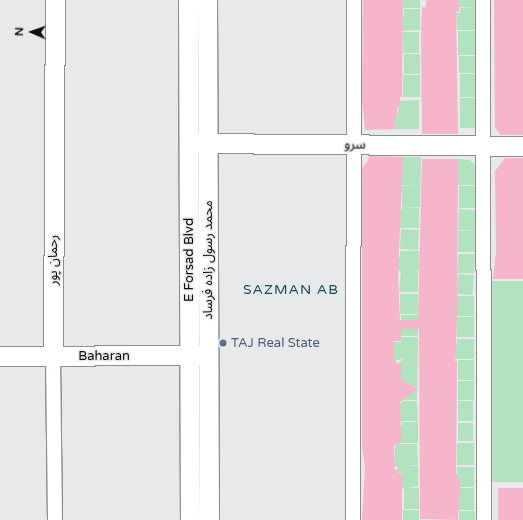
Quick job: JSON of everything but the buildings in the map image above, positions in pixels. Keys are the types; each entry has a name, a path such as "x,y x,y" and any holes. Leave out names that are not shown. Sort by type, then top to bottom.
{"street":[{"name":"رحمان پور","path":"54,0 53,356 55,520"},
{"name":"E Forsad Blvd","path":"188,0 190,520"},
{"name":"محمد رسول زاده فرساد","path":"207,0 209,520"},
{"path":"353,520 355,145 354,0"},
{"path":"483,0 482,146 484,520"},
{"name":"سرو","path":"188,143 523,146"},
{"name":"Baharan","path":"0,356 209,355"}],"green space":[{"path":"403,0 420,0 420,8 403,8"},
{"path":"459,0 476,0 476,7 459,7"},
{"path":"476,7 477,30 457,30 456,13 460,13 460,8"},
{"path":"404,9 420,9 420,30 402,31"},
{"path":"458,31 476,31 476,55 458,55"},
{"path":"403,32 419,32 419,53 403,53"},
{"path":"404,54 420,54 420,74 404,74"},
{"path":"459,56 476,56 476,73 459,73"},
{"path":"460,74 476,74 476,97 460,97"},
{"path":"403,75 420,75 420,97 403,97"},
{"path":"460,98 476,98 476,128 460,128"},
{"path":"419,100 419,129 395,129 395,116 397,116 400,101"},
{"path":"403,157 421,157 420,207 402,207 402,193 399,191 403,186 416,185 403,185 401,187"},
{"path":"458,159 470,160 477,167 477,185 457,185"},
{"path":"459,186 476,186 476,208 459,208"},
{"path":"403,207 419,208 419,228 400,228 400,212"},
{"path":"459,209 476,210 475,231 458,230"},
{"path":"401,229 419,230 418,250 400,249"},
{"path":"458,231 475,231 475,252 458,252"},
{"path":"400,251 419,251 419,271 416,271 418,272 418,292 399,292 401,271 393,271 393,257 400,257"},
{"path":"459,254 475,254 474,273 457,273"},
{"path":"458,274 474,275 473,295 457,294"},
{"path":"488,281 523,281 523,482 488,482"},
{"path":"400,294 418,294 418,314 400,314"},
{"path":"457,296 474,296 474,316 457,316"},
{"path":"401,315 418,315 418,336 401,336"},
{"path":"457,317 474,317 474,337 457,337"},
{"path":"401,337 418,337 417,400 401,400 397,384 403,380 401,380 398,363 405,358 394,361 394,342 401,342"},
{"path":"457,339 474,339 474,359 455,359 454,344 457,343"},
{"path":"458,360 474,360 474,380 458,380"},
{"path":"458,381 474,381 474,400 458,400"},
{"path":"403,401 417,401 418,421 400,421 398,406"},
{"path":"458,401 473,401 473,421 458,421"},
{"path":"402,422 418,422 418,443 399,443 399,426 402,426"},
{"path":"458,423 473,423 473,441 458,441"},
{"path":"457,443 474,443 474,465 457,465"},
{"path":"400,444 417,444 418,465 395,467 395,446"},
{"path":"398,466 418,466 418,486 402,489 402,476 400,472 396,472"},
{"path":"457,467 474,467 474,487 457,487"},
{"path":"404,488 419,488 419,509 404,509"},
{"path":"458,488 474,488 474,510 458,510"},
{"path":"403,510 419,510 419,520 403,520"},
{"path":"459,511 475,511 475,520 459,520"}],"place":[{"name":"TAJ Real State","path":"223,343"}],"district":[{"name":"SAZMAN AB","path":"291,290"}]}
